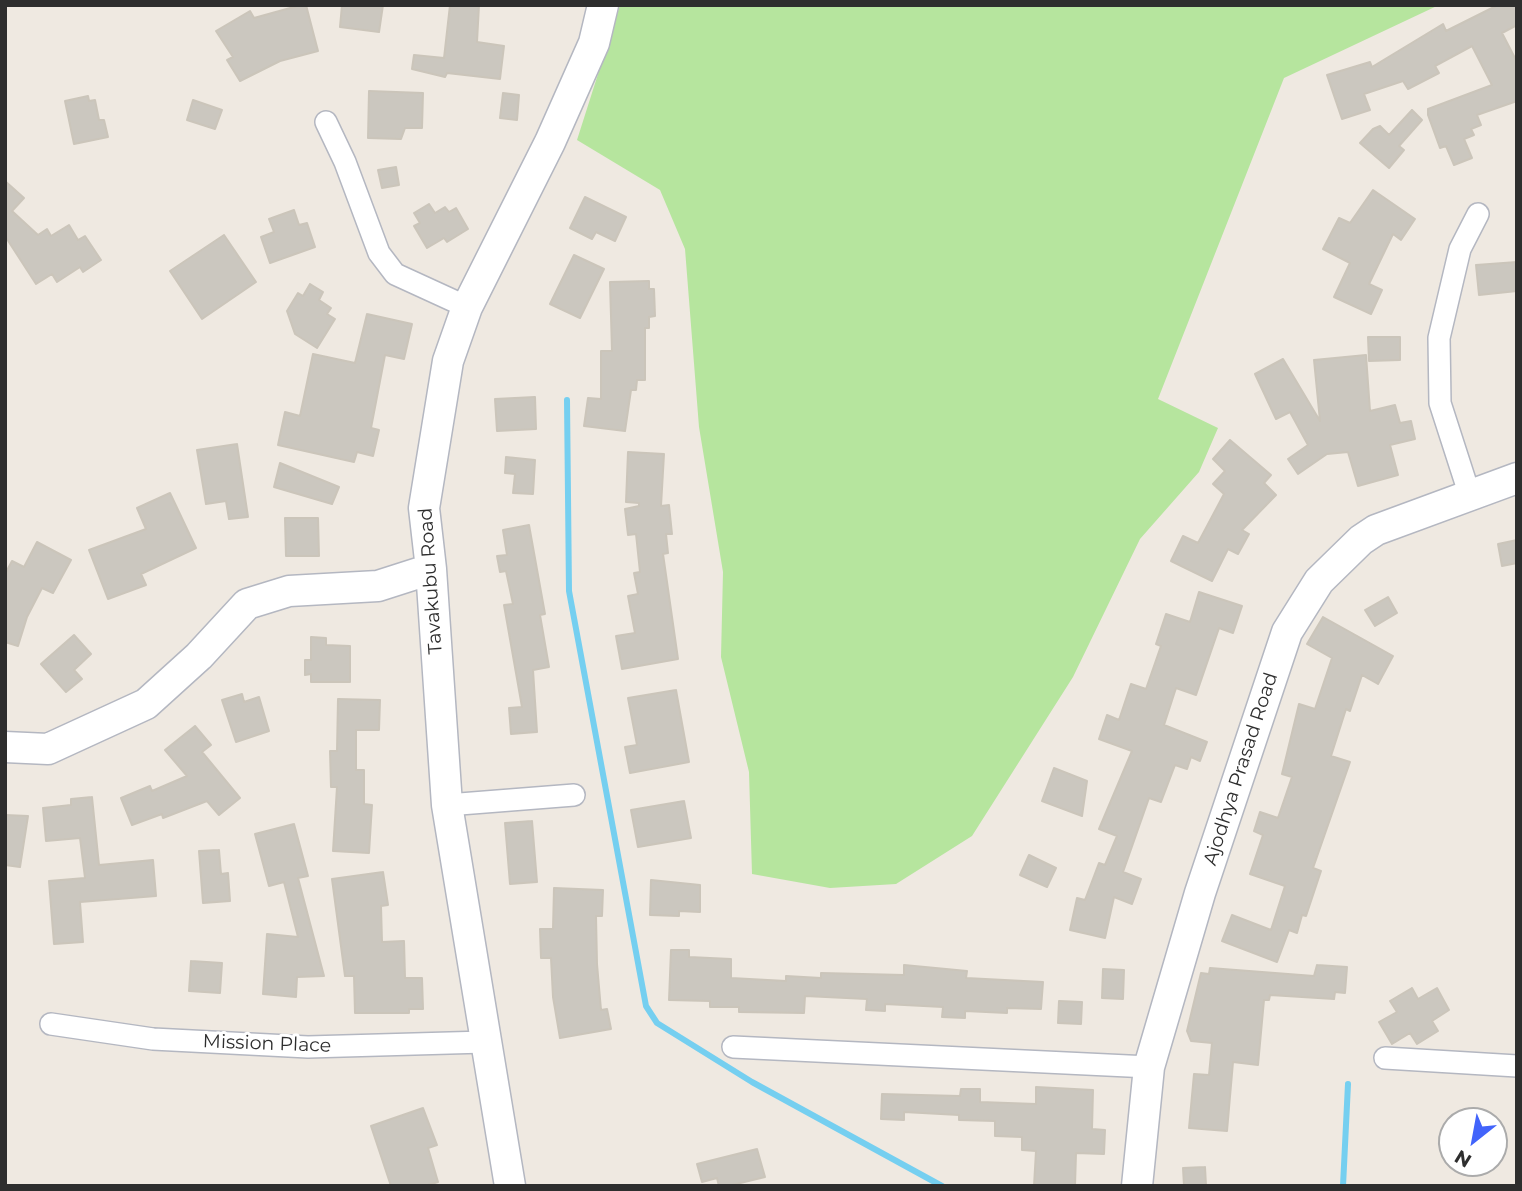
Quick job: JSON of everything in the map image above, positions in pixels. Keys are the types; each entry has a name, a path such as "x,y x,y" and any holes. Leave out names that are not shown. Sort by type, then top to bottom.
{"main road":[{"name":"Tavakubu Road","path":"510,1186 447,805 431,569 424,508 448,362 467,307 550,142 594,43 603,5"},
{"name":"Ajodhya Prasad Road","path":"1138,1186 1149,1067 1200,893 1287,632 1319,581 1361,540 1376,530 1517,478"},
{"path":"5,747 48,749 146,704 199,656 247,604 289,591 378,586 431,569"}],"street":[{"path":"326,122 345,162 379,253 395,274 467,307"},
{"path":"1470,496 1440,402 1439,338 1460,249 1478,214"},
{"path":"447,805 574,795"},
{"name":"Mission Place","path":"51,1024 153,1040 308,1047 485,1042"},
{"path":"733,1047 1149,1067"},
{"path":"1385,1058 1517,1066"}],"green space":[{"path":"620,5 1439,5 1284,78 1158,399 1218,428 1199,472 1140,539 1073,677 972,836 896,884 830,888 752,874 749,772 721,657 723,572 699,427 685,249 660,190 577,140"}],"building":[{"path":"306,5 318,51 280,61 240,81 227,60 233,57 216,31 250,11 254,18"},
{"path":"342,5 383,5 379,32 340,27"},
{"path":"450,5 479,5 477,42 504,46 500,79 447,73 445,77 412,69 414,55 444,58"},
{"path":"1498,5 1517,5 1517,25 1502,33 1517,62 1517,101 1477,115 1481,125 1471,129 1474,135 1464,139 1472,158 1454,165 1446,146 1440,148 1428,109 1492,85 1472,46 1435,66 1439,73 1408,89 1403,81 1364,94 1370,110 1342,119 1327,75 1370,62 1372,67 1443,24 1446,31"},
{"path":"369,91 423,93 422,128 405,128 401,139 368,138"},
{"path":"503,93 519,95 517,120 500,118"},
{"path":"88,96 89,101 95,100 99,120 104,120 108,137 74,144 65,101"},
{"path":"193,100 222,110 215,129 187,120"},
{"path":"1412,110 1422,120 1399,146 1404,150 1389,168 1360,143 1373,129 1380,126 1389,135"},
{"path":"396,167 399,185 382,188 378,170"},
{"path":"5,181 24,198 12,211 38,235 47,229 51,236 69,225 78,240 85,236 101,260 83,272 80,267 57,282 52,274 36,284 5,236"},
{"path":"1373,190 1415,219 1401,240 1393,234 1369,284 1382,290 1371,314 1334,297 1350,263 1323,249 1339,218 1350,223"},
{"path":"585,197 626,217 615,241 596,232 592,239 570,228"},
{"path":"429,204 435,213 445,207 449,212 456,208 468,229 447,242 444,238 427,248 414,226 420,223 414,213"},
{"path":"294,210 299,225 307,223 315,247 270,263 261,237 274,232 269,219"},
{"path":"224,235 256,282 202,319 170,271"},
{"path":"574,255 604,269 580,318 550,304"},
{"path":"1517,262 1517,291 1479,295 1476,265"},
{"path":"649,281 649,289 654,289 655,316 649,317 649,328 645,328 645,380 637,380 636,390 631,390 625,431 584,426 588,398 601,399 601,351 612,351 610,282"},
{"path":"310,284 323,292 319,300 331,308 327,314 335,319 317,348 295,334 287,311 298,293 303,296"},
{"path":"367,314 412,324 404,359 385,355 371,428 379,430 373,456 357,452 354,462 278,445 285,412 300,416 313,354 355,363"},
{"path":"1368,337 1400,337 1400,360 1369,361"},
{"path":"1366,355 1370,411 1395,405 1400,423 1411,421 1415,439 1390,445 1398,475 1358,486 1348,452 1327,454 1298,474 1288,459 1308,445 1290,412 1276,419 1255,374 1283,359 1320,421 1314,360"},
{"path":"535,397 536,429 497,431 495,399"},
{"path":"1230,440 1271,475 1264,483 1276,495 1242,530 1249,534 1238,554 1228,549 1212,581 1171,561 1183,536 1198,543 1224,494 1213,484 1225,471 1213,459"},
{"path":"237,444 248,517 229,519 226,501 206,504 197,450"},
{"path":"628,452 664,454 661,506 669,505 672,534 666,534 668,553 663,554 678,659 622,669 616,636 635,633 628,596 638,594 634,573 640,572 636,534 628,535 625,509 639,506 639,503 626,502"},
{"path":"506,457 535,460 533,494 513,493 515,474 505,473"},
{"path":"280,463 339,487 332,504 274,487"},
{"path":"170,493 196,548 141,574 146,585 108,599 89,550 146,529 137,508"},
{"path":"285,518 318,518 319,556 286,556"},
{"path":"529,525 545,614 540,615 549,667 533,670 537,732 511,734 509,708 522,707 504,605 513,604 506,571 500,572 497,556 507,555 503,530"},
{"path":"1517,540 1517,563 1502,566 1498,544"},
{"path":"37,542 71,560 53,593 42,588 27,617 18,646 5,642 5,574 12,561 24,567"},
{"path":"1199,592 1242,606 1233,633 1219,628 1196,695 1176,688 1164,725 1207,742 1200,761 1191,757 1187,769 1175,765 1161,802 1149,798 1123,872 1141,879 1132,904 1114,897 1105,938 1070,930 1077,898 1085,900 1099,863 1105,865 1117,836 1099,829 1132,751 1099,739 1107,715 1119,720 1131,684 1146,689 1161,646 1156,644 1166,614 1190,622"},
{"path":"1388,597 1397,613 1375,626 1365,610"},
{"path":"1323,617 1393,656 1378,684 1362,675 1350,711 1346,709 1331,756 1350,762 1313,868 1321,871 1306,916 1302,915 1297,933 1289,930 1277,962 1222,941 1232,915 1271,930 1285,886 1250,874 1263,835 1254,831 1260,812 1278,818 1292,777 1282,774 1299,704 1315,709 1332,658 1307,644"},
{"path":"74,635 91,654 74,670 82,679 66,692 41,664"},
{"path":"311,637 326,638 326,645 350,646 350,682 311,682 311,674 305,675 305,660 311,660"},
{"path":"676,690 689,762 630,773 625,747 637,745 628,698"},
{"path":"242,694 244,702 259,697 269,731 236,742 222,700"},
{"path":"338,699 380,700 379,730 356,730 356,770 364,770 364,804 372,805 369,853 333,851 337,787 331,787 330,751 337,751"},
{"path":"195,726 211,745 202,752 240,798 219,815 207,801 163,818 162,814 132,825 121,798 150,786 152,791 187,776 165,750"},
{"path":"1054,768 1087,781 1082,816 1042,801"},
{"path":"92,797 99,865 153,860 156,896 80,902 83,942 54,944 49,881 85,878 80,838 46,841 43,808 71,805 71,799"},
{"path":"684,801 691,838 638,847 631,810"},
{"path":"5,815 28,816 20,867 5,865"},
{"path":"532,821 537,882 510,884 505,823"},
{"path":"294,824 308,876 298,878 324,976 297,977 296,997 263,994 267,934 298,937 284,882 269,886 255,834"},
{"path":"219,850 221,874 228,873 230,901 203,903 199,851"},
{"path":"1029,855 1056,868 1047,887 1020,875"},
{"path":"383,872 388,905 381,906 382,942 404,941 405,978 422,978 423,1009 409,1009 409,1013 355,1013 354,976 345,976 332,879"},
{"path":"651,880 700,885 700,912 679,911 679,916 650,915"},
{"path":"554,888 603,890 602,916 596,916 597,964 601,1010 607,1009 611,1029 560,1038 553,997 551,958 541,958 540,929 553,929"},
{"path":"671,950 689,950 689,957 731,959 731,978 786,981 786,976 821,978 821,973 904,975 904,965 967,971 966,978 1043,982 1041,1009 1007,1008 1007,1013 965,1011 965,1018 942,1017 943,1007 885,1004 885,1011 866,1010 867,999 805,996 804,1013 739,1012 739,1007 710,1007 710,1001 669,1000"},
{"path":"191,961 222,963 220,993 189,991"},
{"path":"1317,965 1347,967 1345,993 1335,992 1334,999 1270,995 1269,1000 1264,1000 1258,1065 1233,1062 1227,1131 1189,1128 1194,1074 1209,1075 1212,1043 1191,1041 1187,1031 1201,973 1209,974 1210,968 1314,976"},
{"path":"1103,969 1124,970 1123,999 1102,998"},
{"path":"1412,988 1418,999 1437,988 1449,1010 1432,1021 1438,1031 1417,1044 1410,1033 1392,1044 1379,1022 1397,1012 1390,1001"},
{"path":"1059,1001 1082,1002 1081,1024 1058,1023"},
{"path":"1036,1087 1093,1090 1092,1129 1105,1130 1104,1154 1076,1153 1075,1186 1034,1186 1036,1151 1022,1150 1022,1137 995,1136 995,1121 959,1120 959,1115 904,1112 904,1120 881,1119 882,1094 960,1096 961,1089 980,1089 980,1102 1036,1104"},
{"path":"423,1108 437,1145 428,1148 438,1182 425,1186 391,1186 371,1126"},
{"path":"757,1149 765,1177 728,1186 719,1186 717,1178 702,1182 697,1164"},
{"path":"1205,1167 1206,1186 1184,1186 1183,1168"}],"waterway":[{"path":"567,400 569,591 646,1006 657,1023 752,1082 942,1186"},
{"path":"1343,1186 1348,1084"}]}
